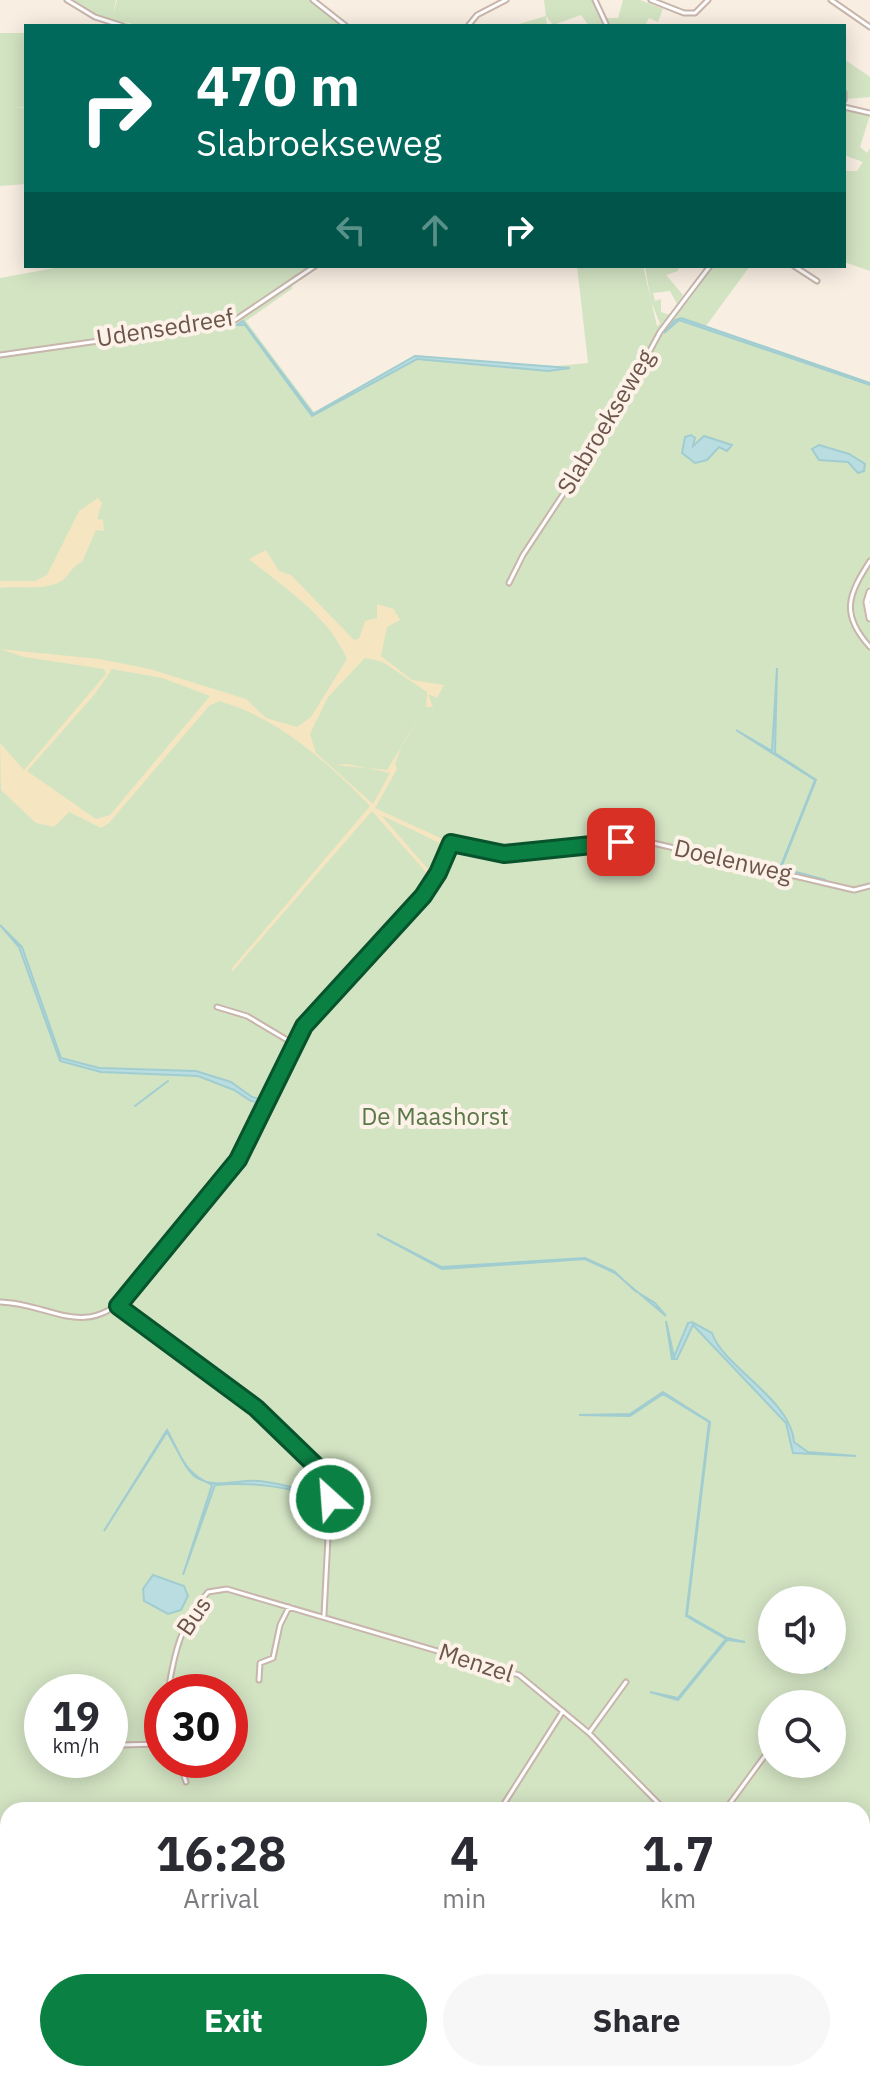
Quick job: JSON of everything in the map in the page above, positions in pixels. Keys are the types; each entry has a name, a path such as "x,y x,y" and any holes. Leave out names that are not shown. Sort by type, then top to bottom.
{"street":[{"path":"67,0 95,17 117,24"},
{"path":"313,0 343,24"},
{"path":"470,24 477,15 506,0"},
{"path":"595,0 606,24"},
{"path":"651,0 684,13 695,13 708,0"},
{"path":"831,0 870,27"},
{"path":"846,107 870,113"},
{"name":"Udensedreef","path":"0,355 86,340 232,322 312,268"},
{"name":"Slabroekseweg","path":"509,583 523,555 614,417 660,332 708,268"},
{"path":"797,268 817,281"},
{"path":"870,561 853,587 850,606 853,625 870,647"},
{"path":"870,592 867,602 870,618"},
{"name":"Doelenweg","path":"294,1044 311,1018 430,886 451,843 504,854 621,842 653,843 859,891 870,886"},
{"path":"0,1302 19,1303 75,1319 95,1317 118,1306 238,1160 253,1135 294,1044 247,1016 217,1007"},
{"path":"118,1306 256,1408 321,1474 330,1499 324,1617"},
{"name":"Menzel","path":"214,1589 227,1589 504,1669 524,1679 589,1733 657,1802"},
{"name":"Bus","path":"171,1674 178,1639 202,1600 214,1589"},
{"path":"259,1680 260,1663 273,1658 280,1625 289,1607"},
{"path":"589,1733 626,1682"},
{"path":"505,1802 563,1711"},
{"path":"731,1802 758,1765"},
{"path":"185,1778 186,1782"}],"green space":[{"path":"69,0 79,5 74,0 116,0 113,15 117,0 312,0 342,24 132,24 121,21 129,24 117,24 100,18"},
{"path":"544,0 593,0 605,24 588,24 581,15 552,24 546,16"},
{"path":"623,0 640,0 663,9 658,22 649,18 646,24 608,24 605,18 618,18"},
{"path":"546,16 547,24 519,24"},
{"path":"0,33 24,33 24,107 13,108 24,108 24,184 0,186"},
{"path":"846,60 870,77 870,97 846,99"},
{"path":"846,109 870,115 860,147 867,153 870,148 870,271 846,263 846,171 857,171 863,162 846,156"},
{"name":"De Maashorst","path":"55,268 73,268 74,271 74,268 310,268 226,323 234,328 238,321 291,286 293,288 246,321 314,412 415,355 547,367 588,363 577,268 644,268 651,298 645,268 679,268 666,275 683,295 677,304 670,291 653,293 655,301 661,299 661,312 673,316 710,268 749,268 706,326 870,382 746,341 870,385 870,586 864,601 870,623 870,1802 0,1802 0,278","holes":["651,302 660,324 657,326"]}],"sand":[{"path":"98,498 102,503 97,519 103,520 104,531 96,530 82,562 65,578 45,586 0,588 0,581 35,581 47,575 79,511"},
{"path":"266,550 279,571 291,575 354,640 359,639 365,621 377,618 377,604 394,609 400,620 387,627 381,656 412,680 444,685 437,698 428,694 433,707 426,707 427,692 383,662 365,658 328,697 310,734 316,753 373,804 390,773 367,768 387,770 402,746 395,764 397,769 375,808 445,840 451,836 448,847 381,815 434,876 432,879 372,811 232,972 232,968 370,806 301,743 261,718 219,701 209,706 109,823 101,828 69,812 54,827 36,823 1,790 0,743 24,770 106,674 104,669 24,657 0,649 99,659 150,669 246,699 266,718 297,727 311,717 347,659 339,643 317,616 249,559","holes":["112,669 162,678 210,696 110,815 96,819 27,771 95,694"]}],"water":[{"path":"681,318 870,385 679,320 664,333 675,320"},
{"path":"243,321 313,414 415,356 570,368 548,371 417,359 312,416 245,325 237,325"},
{"path":"691,435 695,438 693,446 704,436 732,445 727,451 719,447 707,460 695,463 682,453 685,437"},
{"path":"819,445 849,454 865,464 864,471 858,473 848,462 819,460 812,449"},
{"path":"777,668 775,753 816,780 781,868 826,880 780,868 815,780 736,730 772,751"},
{"path":"0,925 22,947 61,1058 99,1068 196,1071 231,1082 266,1103 251,1101 234,1090 198,1076 101,1072 60,1061 19,947"},
{"path":"377,1234 441,1267 585,1258 614,1271 625,1281 585,1259 442,1269"},
{"path":"638,1293 655,1303 666,1316"},
{"path":"666,1321 674,1357 688,1323 692,1322 712,1333 729,1358 770,1398 790,1426 794,1442 808,1452 856,1456 793,1453 786,1423 693,1325 677,1359 672,1359"},
{"path":"663,1392 710,1422 687,1615 727,1638 745,1642 727,1640 678,1700 650,1692 678,1698 726,1639 686,1616 709,1422 663,1394 630,1416 579,1415 630,1414"},
{"path":"167,1430 180,1455 167,1432 104,1531"},
{"path":"205,1481 260,1481 327,1499 272,1486 215,1485 183,1575 212,1485"},
{"path":"153,1575 184,1586 188,1596 181,1610 168,1614 144,1601 143,1589"}],"waterway":[{"path":"135,1106 168,1081"}],"route":[{"path":"330,1499 327,1484 315,1465 256,1408 118,1306 238,1160 253,1135 304,1026 423,896 438,873 451,843 504,854 621,842"}]}
